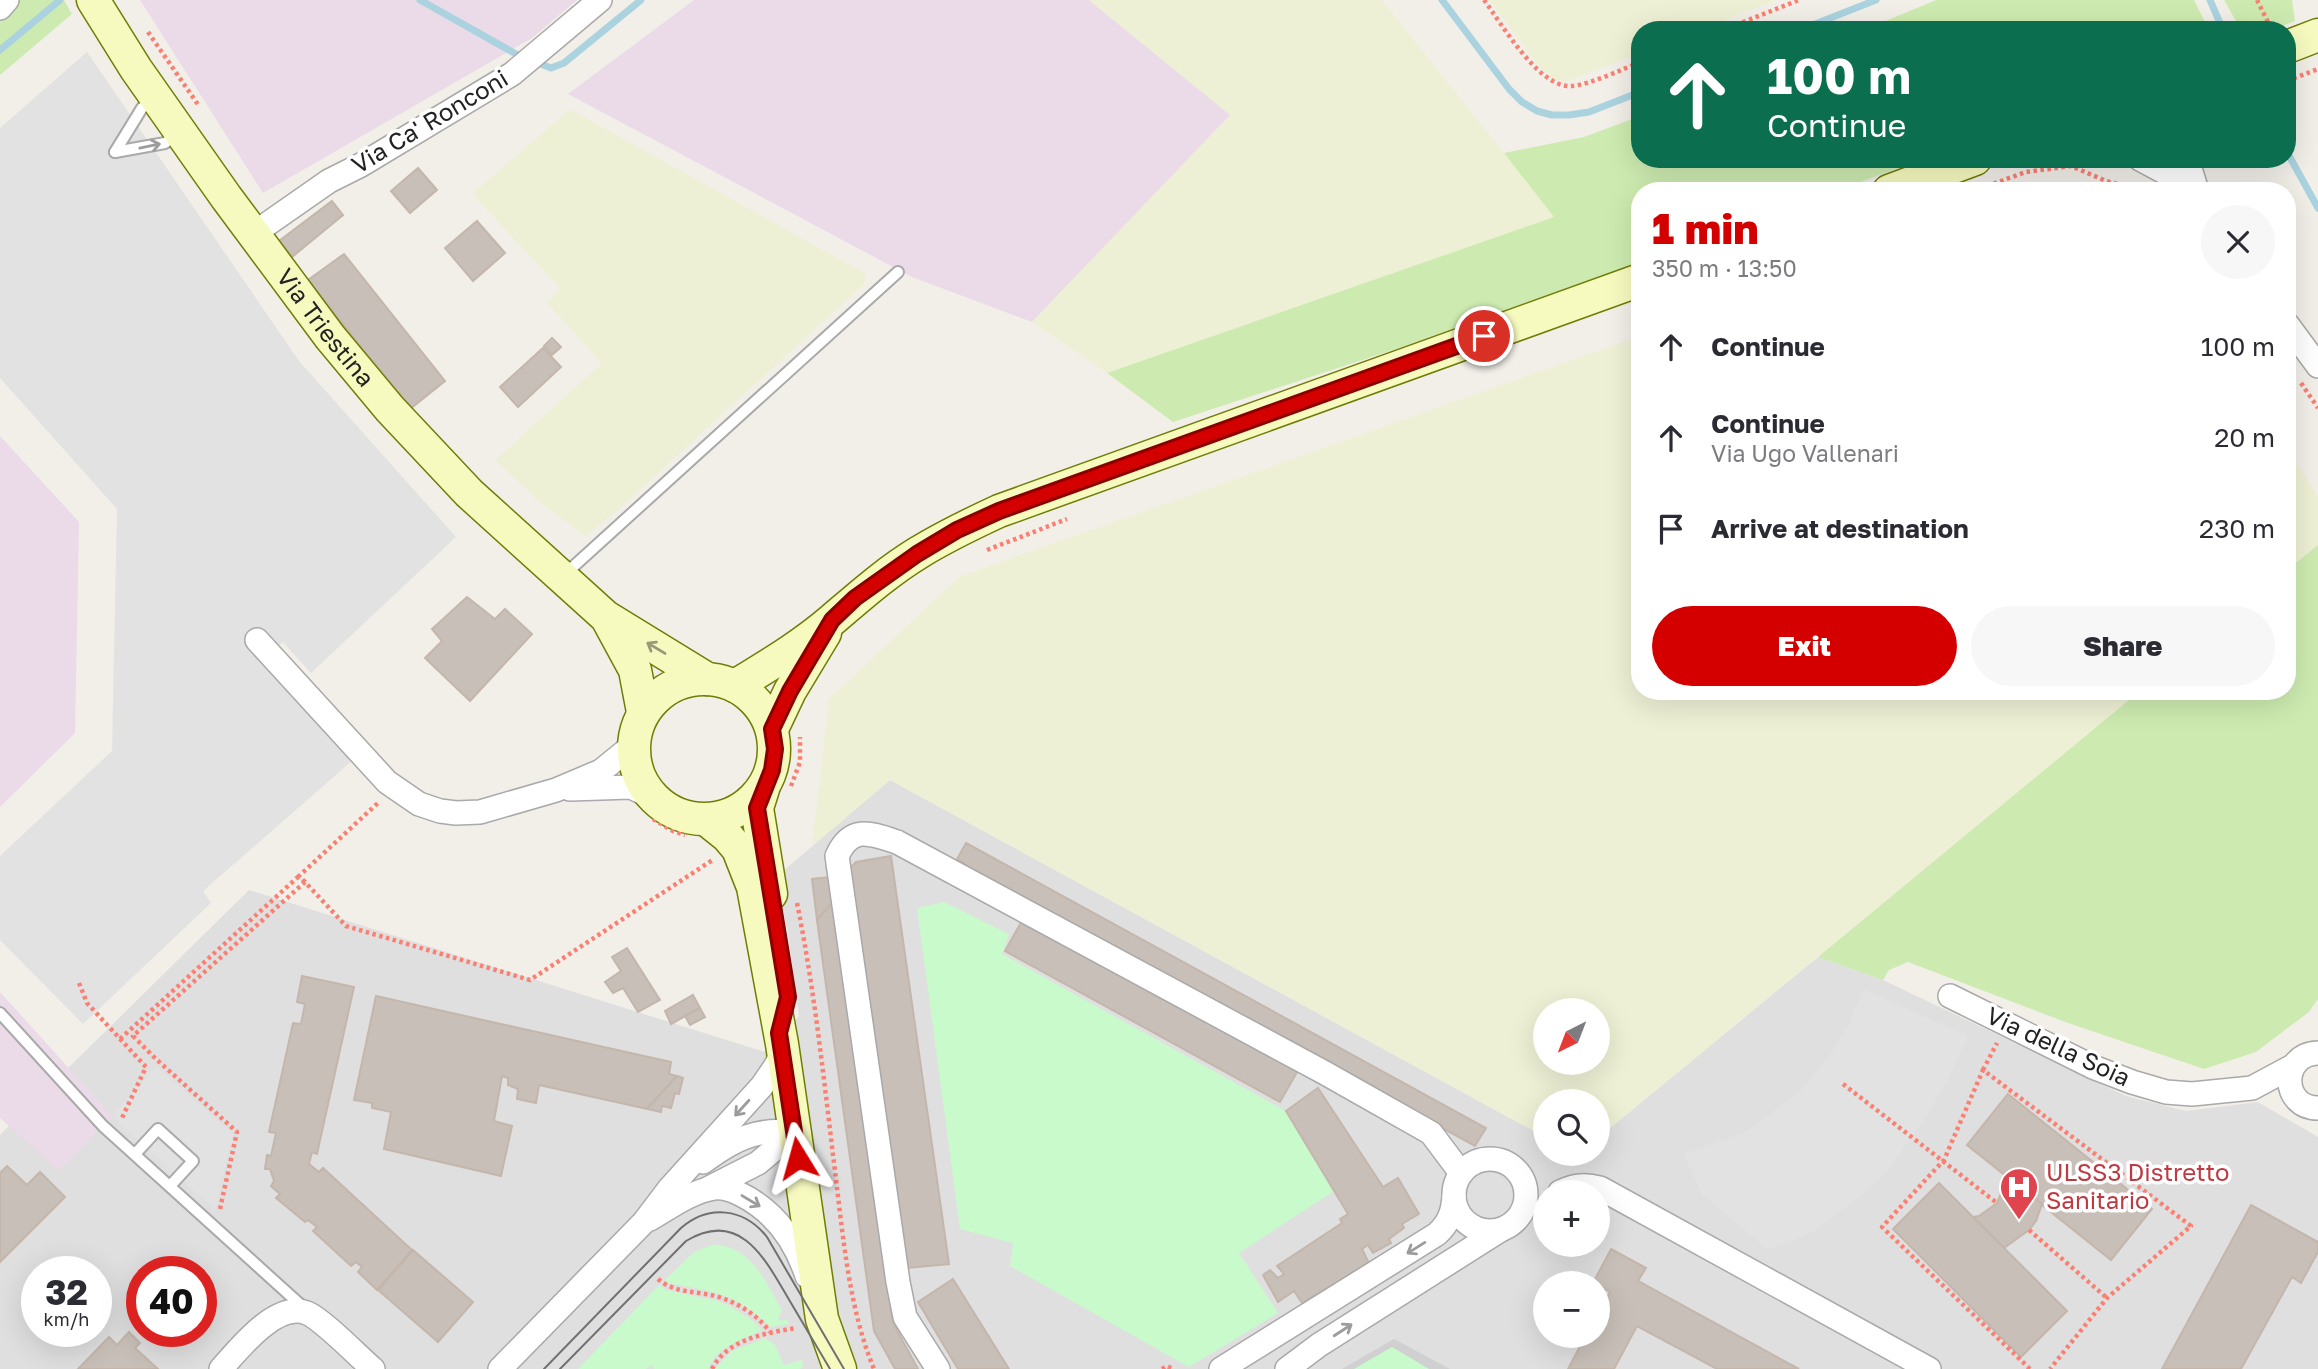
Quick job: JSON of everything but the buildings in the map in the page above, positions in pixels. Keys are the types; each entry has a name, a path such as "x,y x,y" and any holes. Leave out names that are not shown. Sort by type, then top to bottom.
{"street":[{"path":"0,8 7,0"},
{"name":"Via Ca' Ronconi","path":"253,234 329,181 361,166 512,74 600,0"},
{"name":"Via Triestina","path":"95,4 180,132 253,234 330,337 390,409 469,493 606,617 721,682"},
{"path":"2296,44 2318,35"},
{"path":"1922,182 1972,168"},
{"path":"2157,168 2177,182"},
{"path":"648,804 637,772 633,745 643,712 655,698 688,680 721,682 774,664 832,620 855,598 917,554 957,530 999,511 1631,283"},
{"path":"2296,336 2318,366"},
{"name":"Via Triestina","path":"606,617 635,670 643,712"},
{"path":"776,789 772,770 775,749 786,728 790,691 832,620"},
{"path":"257,640 387,782 419,804 440,811 480,812 556,790 601,771 633,745"},
{"path":"721,682 751,697 786,728"},
{"path":"556,790 631,787 648,804 686,818 699,829 727,836 738,849 753,887 794,1133 809,1323"},
{"path":"699,829 729,816 776,789"},
{"path":"500,1369 644,1222 675,1182 762,1086 780,1043 788,997 757,808 776,789"},
{"path":"938,1369 905,1317 898,1282 837,856 850,837 868,833 897,842 1325,1073 1431,1133 1461,1174"},
{"name":"Via della Soia","path":"1950,996 2092,1067 2166,1092 2185,1094 2252,1088 2310,1055"},
{"name":"Via della Soia","path":"2310,1055 2290,1077 2290,1087 2303,1105 2318,1108"},
{"name":"Via della Soia","path":"2252,1088 2295,1097"},
{"path":"675,1182 715,1153 753,1133 776,1130 794,1133"},
{"path":"644,1222 758,1163 794,1133"},
{"path":"1221,1369 1437,1234 1450,1219 1455,1184 1468,1166 1480,1160 1493,1159 1503,1162 1514,1168 1525,1189 1533,1197"},
{"path":"703,1191 719,1188 731,1190 774,1217 797,1251 809,1323 840,1369"},
{"path":"1610,1194 1929,1369"},
{"path":"1454,1196 1456,1209 1464,1221 1476,1229 1502,1229"},
{"path":"1287,1369 1319,1345 1513,1223 1533,1201"},
{"path":"221,1369 255,1333 272,1319 289,1312 305,1312 313,1316 373,1369"}],"lane":[{"path":"156,97 142,108 116,152 165,143 180,132"},
{"path":"562,578 898,272"},
{"path":"0,1013 114,1135 313,1316"},
{"path":"135,1154 158,1129 193,1161 170,1186"}],"path":[{"path":"1484,0 1529,60 1545,76 1559,84 1572,86 1631,65"},
{"path":"1746,21 1799,0"},
{"path":"2258,0 2267,21"},
{"path":"2296,78 2318,69"},
{"path":"1986,168 2026,172 2056,168"},
{"path":"2076,168 2109,182"},
{"path":"983,552 1076,515"},
{"path":"776,789 800,762 786,728"},
{"path":"648,804 673,831 699,829"},
{"path":"124,1044 305,882 346,926 530,980 723,853"},
{"path":"120,1039 299,876"},
{"path":"795,895 819,1038 844,1240 854,1300 874,1369"},
{"path":"79,983 87,1003 146,1067 114,1135"},
{"path":"133,1036 237,1132 216,1229"},
{"path":"1999,1041 1983,1070 1944,1160 1882,1227 2030,1369"},
{"path":"1983,1070 2191,1226 2107,1298 2050,1369"},
{"path":"1843,1084 1997,1203"},
{"path":"2029,1230 2107,1298"},
{"path":"658,1279 671,1288 731,1301 770,1332"},
{"path":"712,1369 730,1348 770,1332 809,1323"},
{"path":"1162,1369 1167,1366 1173,1369"}],"shaded area":[{"path":"140,0 577,0 532,38 263,193"},
{"path":"694,0 1089,0 1231,115 1032,322 912,277 568,94"},
{"path":"87,52 299,361 456,537 311,673 283,642 263,658 354,759 203,891 211,903 83,1024 0,940 0,856 112,751 117,509 0,378 0,128"},
{"path":"0,436 79,522 75,733 0,807"},
{"path":"890,780 1533,1130 1533,1166 1610,1166 1610,1128 1818,957 1883,980 2126,1096 2186,1111 2258,1102 2318,1137 2318,1369 0,1369 0,1135 249,890 768,1053 799,1016 788,933 776,877"},
{"path":"1863,989 1968,1036 1947,1082 1888,1170 1863,1194 1811,1233 1768,1250 1701,1193 1684,1154 1746,1132 1801,1090 1847,1028"},
{"path":"0,992 112,1116 59,1171 0,1118"},
{"path":"156,1066 233,1134 215,1210 112,1116"},
{"path":"1394,1339 1450,1369 1342,1369"}],"green space":[{"path":"0,0 64,0 72,14 0,75"},
{"path":"1089,0 1382,0 1555,217 1107,373 1032,322 1230,115"},
{"path":"1489,0 1777,0 1723,21 1631,21 1631,56 1565,82 1551,78 1539,67"},
{"path":"1936,0 2194,0 2204,21 2120,21 1886,21"},
{"path":"2224,0 2292,0 2295,21 2236,21"},
{"path":"570,109 866,274 864,284 620,508 585,536 541,503 495,460 602,363 547,303 560,288 472,194"},
{"path":"1631,119 1631,168 1899,168 1860,182 1631,182 1631,265 1405,346 1173,422 1107,373 1554,217 1504,153 1584,137"},
{"path":"1631,339 1631,700 2129,700 1610,1128 1610,1089 1533,1089 1533,1130 890,780 812,846 829,699 959,577"},
{"path":"2296,462 2318,497 2318,545 2296,563"},
{"path":"2318,545 2318,999 2309,1012 2256,1052 2204,1069 2068,1023 1908,962 1889,970 1883,980 1818,957 2129,700 2296,700 2296,563"},
{"path":"944,902 1009,934 1002,954 1284,1110 1334,1191 1239,1253 1278,1313 1189,1367 1010,1266 1013,1243 960,1229 917,908"},
{"path":"712,1245 737,1251 755,1266 782,1310 778,1318 781,1321 787,1319 789,1324 771,1327 746,1307 723,1296 665,1280 694,1252"},
{"path":"659,1285 666,1290 730,1306 762,1330 724,1349 708,1369 654,1369 651,1365 646,1369 578,1369"},
{"path":"765,1338 775,1345 784,1365 802,1360 803,1366 800,1369 715,1369 732,1351"},
{"path":"1392,1347 1429,1369 1354,1369"}],"waterway":[{"path":"0,50 60,0"},
{"path":"420,0 516,54 551,68 564,63 641,0"},
{"path":"1442,0 1509,89 1522,102 1537,111 1552,115 1589,112 1631,96"},
{"path":"1823,21 1876,0"},
{"path":"2210,0 2219,21"},
{"path":"2296,168 2318,208"}],"tram line":[{"path":"544,1369 681,1228 692,1220 714,1213 737,1215 758,1227 767,1237 844,1369"},
{"path":"560,1369 686,1241 706,1232 723,1231 738,1235 762,1257 830,1369"}],"place":[{"name":"ULSS3 Distretto Sanitario","path":"2019,1221"}],"route":[{"path":"798,1158 779,1033 788,997 757,808 772,770 775,749 772,729 790,691 832,620 855,598 917,554 957,530 999,511 1484,336"}]}
